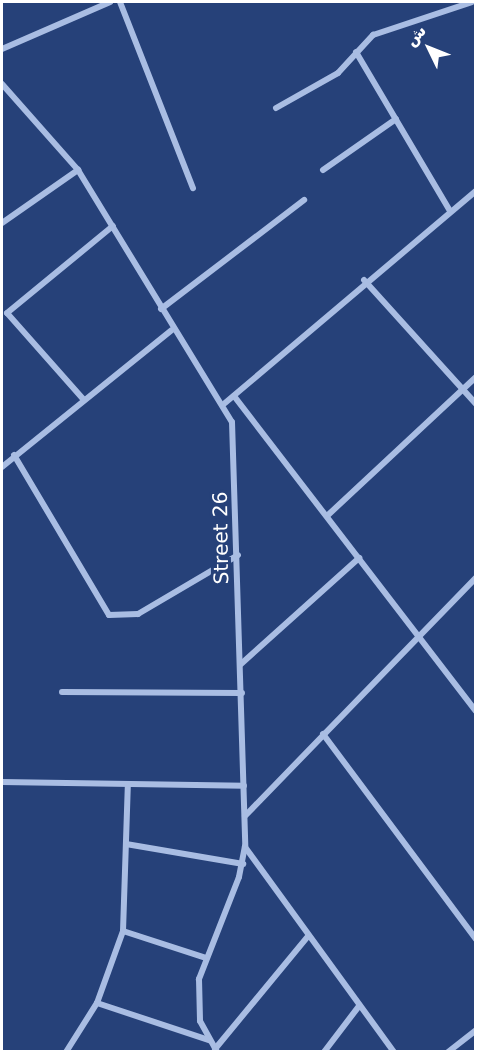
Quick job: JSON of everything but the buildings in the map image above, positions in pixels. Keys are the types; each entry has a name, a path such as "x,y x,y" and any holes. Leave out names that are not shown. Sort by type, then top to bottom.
{"street":[{"path":"2,49 110,2"},
{"path":"120,2 193,188"},
{"path":"276,108 339,73 373,35 471,2"},
{"path":"356,52 450,211"},
{"name":"Street 26","path":"2,84 78,170 113,226 172,330 225,403 235,443 245,846 243,864 206,958 197,1000 209,1040 216,1050"},
{"path":"323,170 396,119"},
{"path":"2,223 78,170"},
{"path":"225,403 364,280 476,191"},
{"path":"161,309 304,200"},
{"path":"84,400 7,313 113,226"},
{"path":"364,280 476,404"},
{"path":"2,467 14,455 172,330"},
{"path":"328,515 476,377"},
{"path":"234,396 328,515 476,711"},
{"path":"14,455 110,615 138,614 238,555"},
{"path":"241,664 359,558"},
{"path":"245,816 476,578"},
{"path":"62,692 242,693"},
{"path":"323,734 476,939"},
{"path":"2,782 244,786"},
{"path":"66,1052 97,1003 123,931 128,784"},
{"path":"126,844 243,864"},
{"path":"245,846 394,1052"},
{"path":"123,931 206,958"},
{"path":"216,1050 308,936"},
{"path":"97,1003 209,1040"},
{"path":"324,1052 359,1006"},
{"path":"448,1052 476,1030"}]}
